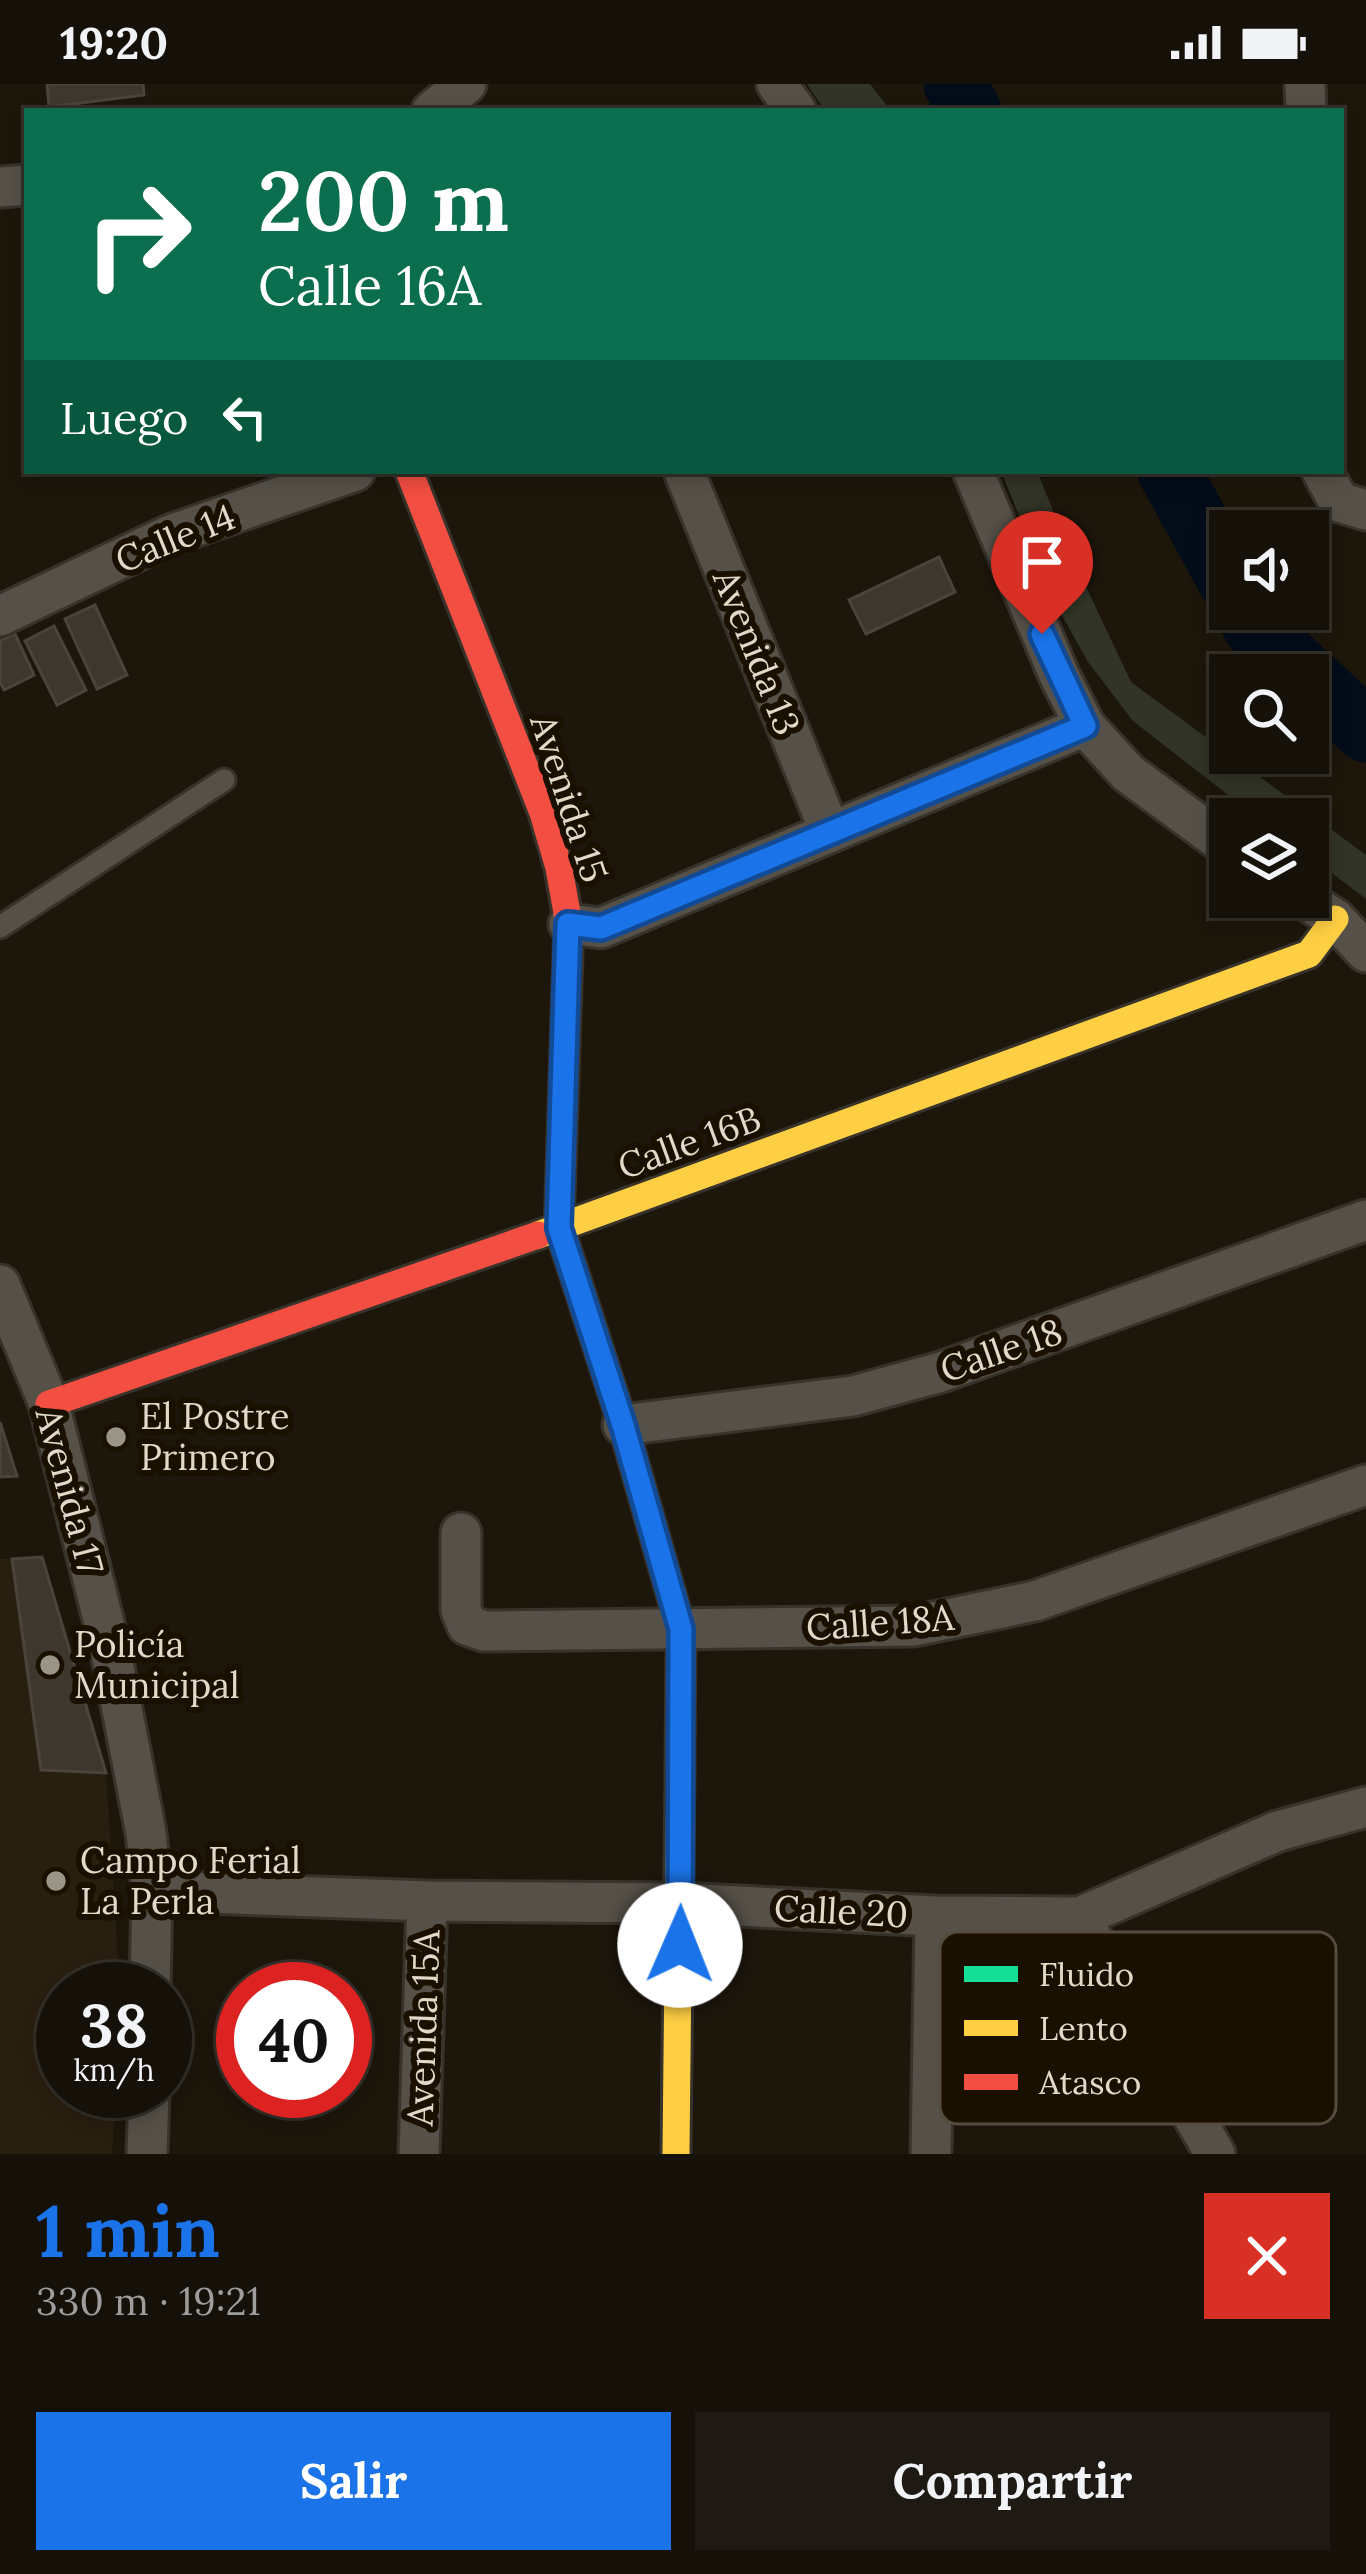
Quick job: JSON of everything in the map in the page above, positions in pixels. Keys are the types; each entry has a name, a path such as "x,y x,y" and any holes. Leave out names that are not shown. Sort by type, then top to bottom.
{"street":[{"path":"436,108 466,84"},
{"name":"Calle 14","path":"0,616 170,535 346,474"},
{"name":"Avenida 15","path":"410,474 544,813 559,868 568,924 559,1228 623,1425 681,1629 676,2154"},
{"name":"Avenida 13","path":"686,474 830,832"},
{"path":"974,474 1085,726 1128,773 1209,833"},
{"path":"568,924 601,928 1085,726"},
{"name":"Calle 16B","path":"49,1404 559,1228 1310,954 1316,918"},
{"path":"1329,918 1366,952"},
{"name":"Calle 18","path":"623,1425 853,1396 941,1372 1366,1220"},
{"name":"Avenida 17","path":"0,1285 49,1404 110,1647 146,1833 152,1891 151,1962"},
{"name":"Calle 18A","path":"461,1533 460,1610 467,1625 484,1631 914,1626 1035,1601 1366,1485"},
{"name":"Calle 20","path":"152,1891 1080,1917 1278,1831 1366,1807"},
{"name":"Avenida 15A","path":"419,2154 427,1901"},
{"path":"931,2154 935,1916"},
{"path":"1080,1917 1089,1932"},
{"path":"147,2154 148,2118"},
{"path":"1198,2124 1215,2154"}],"lane":[{"path":"0,927 224,780"}],"shaded area":[{"name":"Campo Ferial La Perla","path":"0,1559 12,1559 41,1770 106,1773 118,1962 36,1962 36,2118 114,2118 112,2154 0,2154"}],"green space":[{"path":"807,84 870,84 889,108 823,108"},
{"path":"1002,474 1038,474 1131,682 1209,739 1209,774 1256,774 1289,798 1232,798 1133,721 1088,662 1054,601"},
{"path":"1329,828 1366,855 1366,899 1329,871"}],"building":[{"path":"47,84 143,84 144,95 49,107"},
{"path":"939,557 955,592 866,634 849,600"},
{"path":"95,605 127,675 97,689 65,619"},
{"path":"54,626 86,690 57,705 25,641"},
{"path":"15,634 34,675 4,690 0,641"},
{"path":"0,1422 17,1476 0,1477"},
{"name":"Policía Municipal","path":"42,1557 106,1773 41,1770 12,1559"}],"waterway":[{"path":"955,84 968,108"},
{"path":"1171,474 1209,544"},
{"path":"1258,630 1284,654"},
{"path":"1329,696 1366,731"}],"traffic: fast":[{"path":"573,1270 681,1629 680,1770"}],"traffic: slow":[{"path":"538,1235 1309,954 1335,919"},
{"path":"676,2154 680,1770"}],"traffic: jam":[{"path":"410,474 543,813 559,868 569,924 559,1228 573,1270"},
{"path":"49,1404 538,1235"}],"place":[{"name":"El Postre Primero","path":"116,1437"},
{"name":"Policía Municipal","path":"50,1665"},
{"name":"Campo Ferial La Perla","path":"56,1881"}],"route":[{"path":"680,1945 681,1629 623,1425 559,1228 568,924 601,928 1085,726 1042,634"}]}
